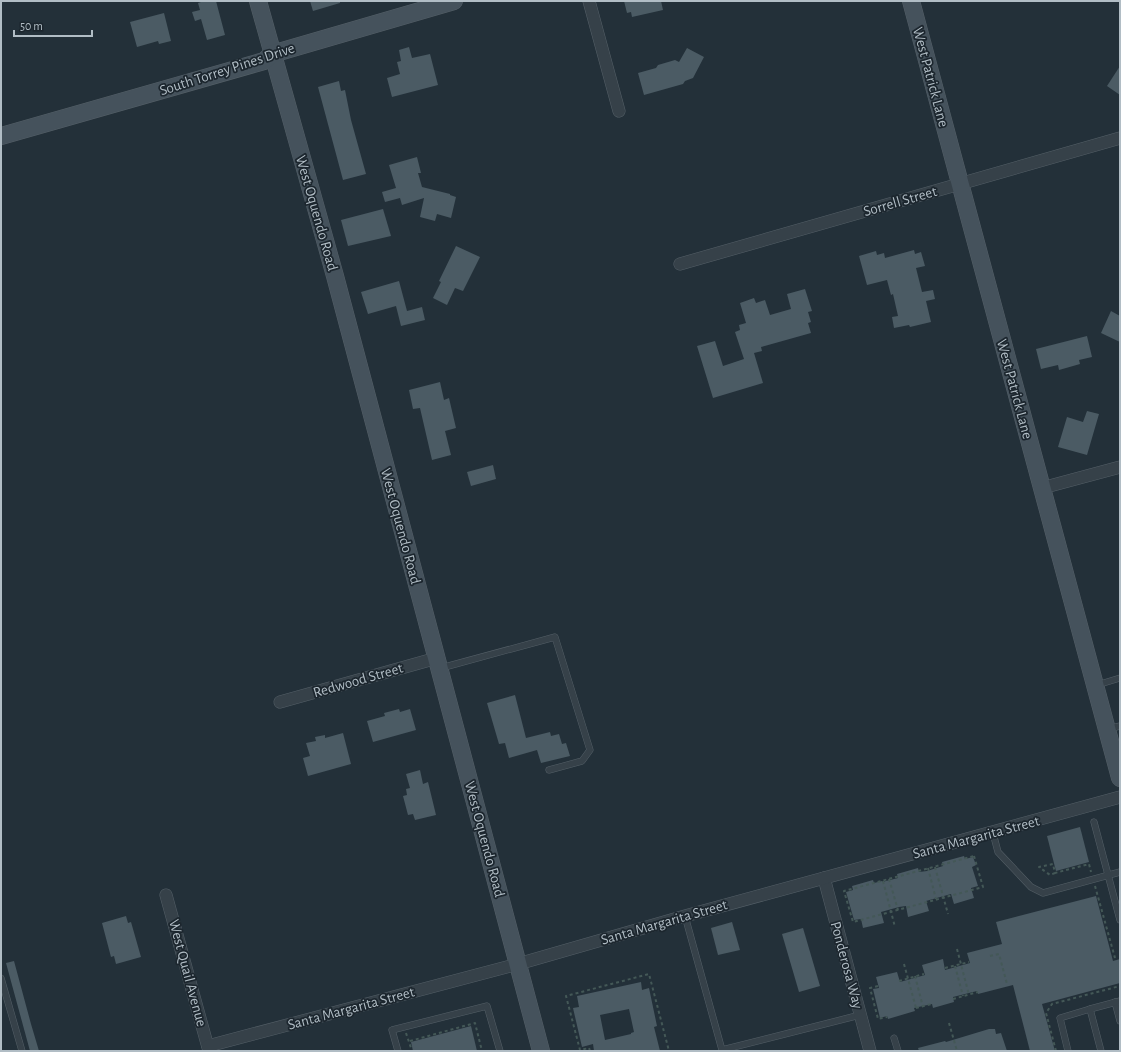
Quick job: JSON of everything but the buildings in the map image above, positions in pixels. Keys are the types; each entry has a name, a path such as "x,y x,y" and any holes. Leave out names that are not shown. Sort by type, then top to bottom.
{"street":[{"name":"West Oquendo Road","path":"258,1 337,283 542,1051"},
{"name":"South Torrey Pines Drive","path":"1,136 264,61 272,54 454,1"},
{"path":"589,1 619,111"},
{"name":"West Patrick Lane","path":"911,1 1095,686 1114,728 1120,778"},
{"name":"Sorrell Street","path":"680,264 1120,138"},
{"path":"1042,488 1120,467"},
{"name":"Redwood Street","path":"280,702 438,663"},
{"name":"Santa Margarita Street","path":"208,1049 1120,797"},
{"name":"Ponderosa Way","path":"824,878 870,1051"},
{"name":"West Quail Avenue","path":"166,895 208,1049"}],"lane":[{"path":"438,663 555,637 590,750 582,761 549,770"},
{"path":"1095,686 1120,678"},
{"path":"1094,822 1120,920"},
{"path":"992,832 998,852 1031,887 1043,893 1120,872"},
{"path":"685,916 722,1050 860,1015"},
{"path":"1,978 22,1051"},
{"path":"1068,1051 1060,1018 1118,1001 1120,1021"},
{"path":"398,1051 392,1030 487,1006 500,1051"},
{"path":"1090,1008 1101,1051"},
{"path":"894,1038 898,1051"}],"path":[{"path":"974,856 983,887 852,922 844,891 928,868 974,856"},
{"path":"1055,873 1053,864 1039,867 1050,875 1089,864 1091,872 1096,871"},
{"path":"935,866 948,914"},
{"path":"928,868 936,899"},
{"path":"890,879 898,910"},
{"path":"883,881 895,927"},
{"path":"1095,885 1115,958"},
{"path":"957,949 969,995"},
{"path":"990,956 999,954 1006,984"},
{"path":"945,968 969,962"},
{"path":"904,964 915,1009 932,1004"},
{"path":"955,966 963,996"},
{"path":"590,1051 589,1048 580,1050 566,996 649,974 669,1051"},
{"path":"899,981 924,974"},
{"path":"915,976 923,1006"},
{"path":"878,986 870,988 878,1019 887,1017"},
{"path":"953,999 978,992"},
{"path":"412,1051 410,1041 475,1023 482,1051"},
{"path":"949,1023 957,1051"}]}
